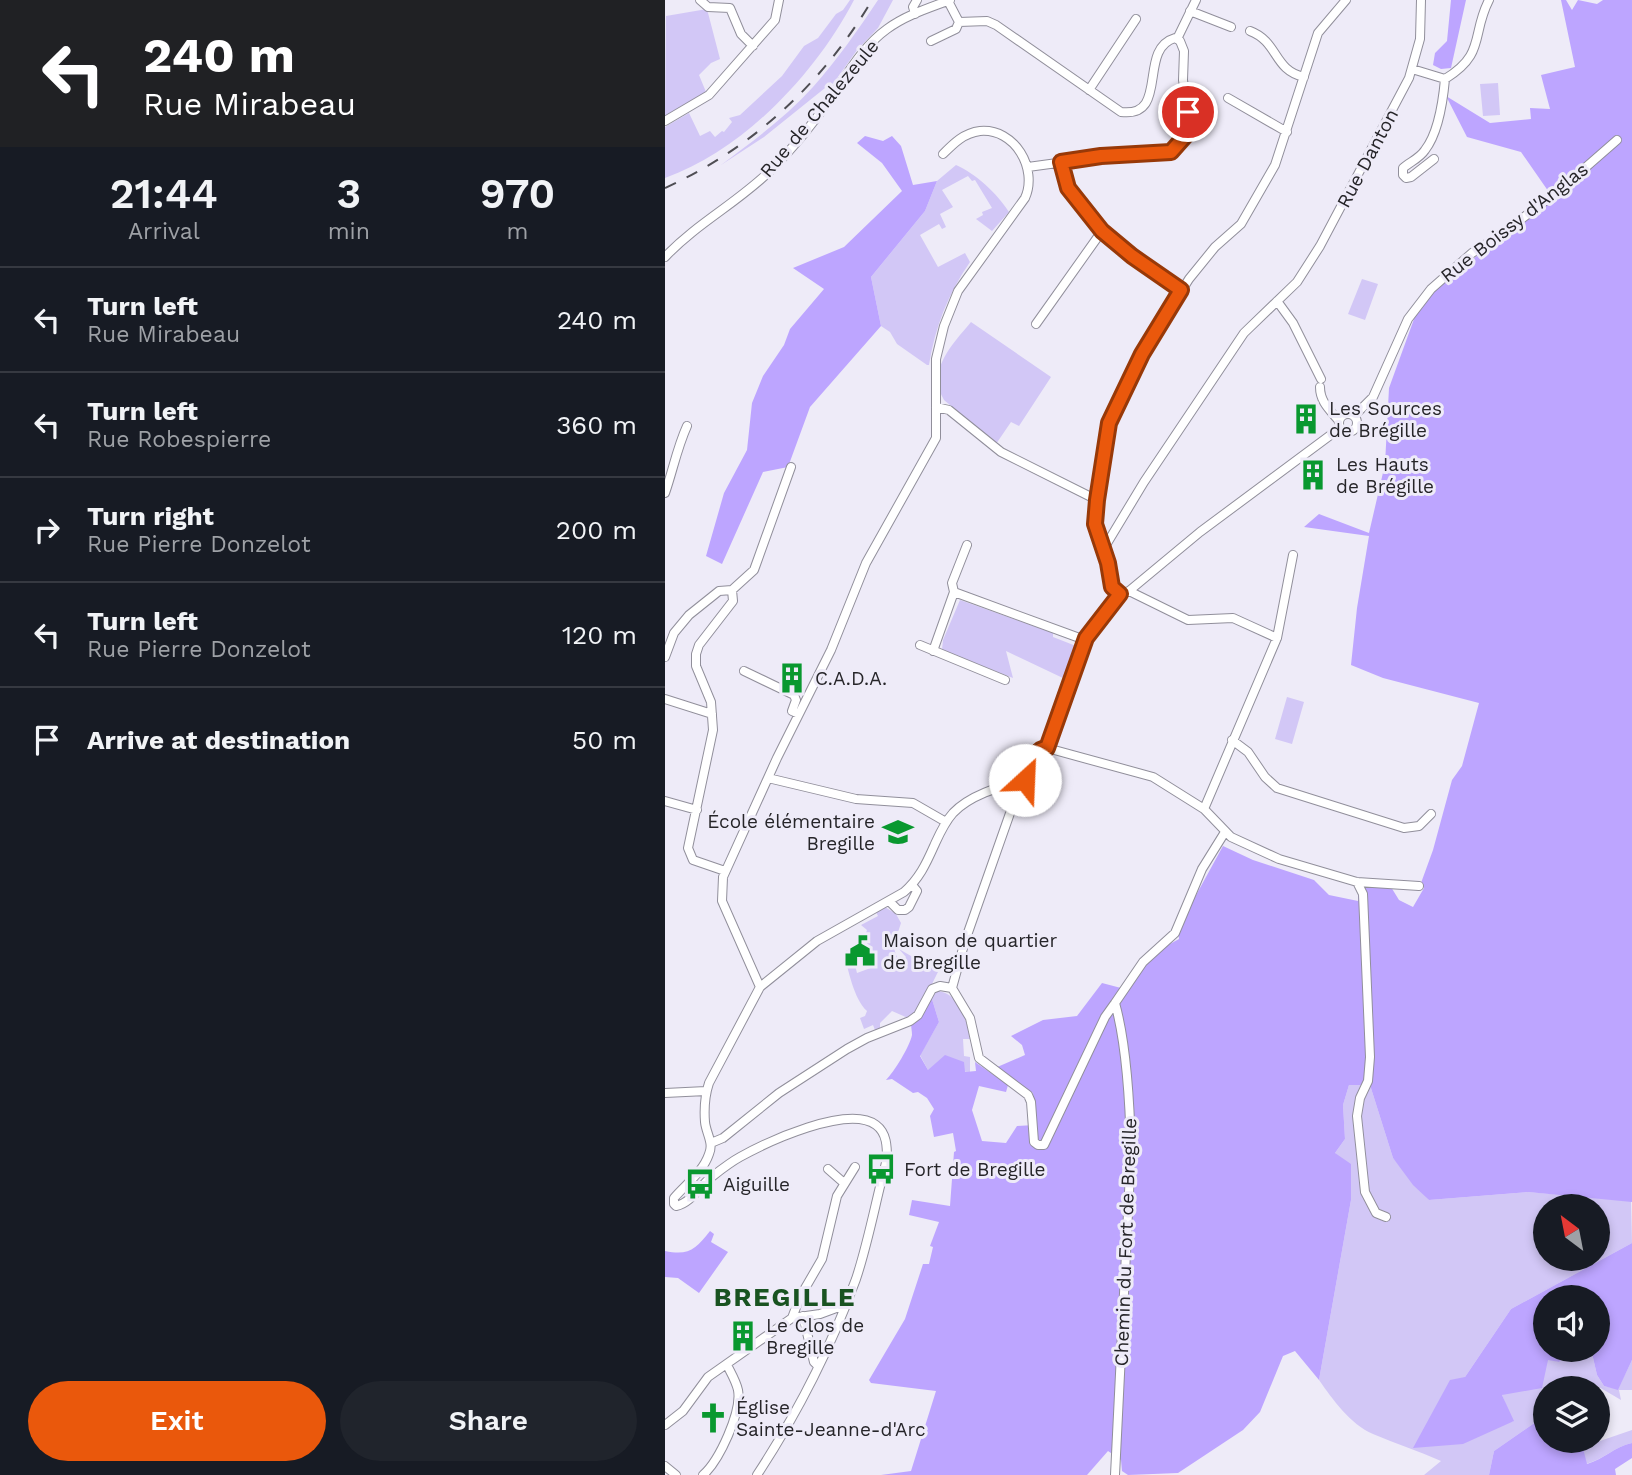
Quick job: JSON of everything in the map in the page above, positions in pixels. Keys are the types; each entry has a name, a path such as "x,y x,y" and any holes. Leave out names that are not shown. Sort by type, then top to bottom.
{"street":[{"path":"700,0 708,7 730,8 741,34 753,46"},
{"path":"665,121 709,95 775,20 779,0"},
{"path":"915,14 913,7 917,0"},
{"path":"931,41 956,29 959,22 949,0"},
{"name":"Rue de Chalezeule","path":"665,257 681,240 734,202 772,170 828,102 868,46 887,29 949,0"},
{"path":"1177,39 1196,0"},
{"path":"1047,748 1085,640 1116,591 1095,524 1111,418 1142,354 1181,290 1215,247 1241,224 1275,165 1318,33 1346,0"},
{"name":"Rue Danton","path":"1103,550 1118,523 1244,333 1297,282 1320,247 1395,107 1412,69 1421,27 1421,0"},
{"path":"1412,69 1445,79 1458,71 1476,48 1483,12 1489,0"},
{"path":"1190,12 1231,27"},
{"path":"1089,90 1136,19"},
{"path":"959,22 987,21 996,25 1121,112 1130,113 1139,110 1149,100 1157,56 1166,43 1173,38 1177,39"},
{"path":"1250,31 1269,43 1284,67 1304,77"},
{"path":"1028,167 1101,156 1165,154 1177,148 1186,135 1189,121 1183,80 1184,51 1177,39"},
{"path":"1434,159 1411,177 1406,178 1403,175 1403,168 1424,153 1432,136 1440,114 1445,79"},
{"path":"1228,98 1287,132"},
{"path":"760,987 722,901 725,871 830,652 873,549 936,438 936,359 943,326 958,291 1025,198 1030,178 1022,153 1004,137 988,131 978,131 958,139 943,154"},
{"name":"Rue Boissy d'Anglas","path":"1354,416 1373,397 1408,318 1431,289 1472,253 1562,188 1617,140"},
{"path":"1061,162 1068,188 1102,231 1181,290"},
{"path":"1036,324 1102,231"},
{"path":"1129,591 1339,425 1344,414 1354,416 1357,423 1355,429 1347,432 1339,425 1324,404 1320,396 1320,383 1293,323 1277,301"},
{"path":"936,407 949,410 1001,452 1097,500"},
{"path":"665,493 676,460 677,447 687,426"},
{"path":"665,657 674,633 689,615 719,591 732,590 754,570 791,467"},
{"path":"1095,524 1100,528 1110,529 1118,523"},
{"path":"933,650 954,592 952,583 967,545"},
{"path":"1204,808 1277,638 1293,555"},
{"path":"725,871 693,860 688,848 713,730 711,702 696,666 696,654 699,645 733,601 732,590"},
{"path":"1116,591 1129,591 1188,620 1233,618 1277,638"},
{"path":"954,592 1085,640"},
{"path":"920,645 1006,680"},
{"path":"744,671 794,695 796,700 792,711 799,714"},
{"path":"665,699 712,714"},
{"path":"1232,740 1248,752 1265,777 1277,788 1404,828 1419,825 1431,814"},
{"path":"757,1475 786,1428 818,1366 861,1262 887,1159 884,1135 876,1125 865,1119 853,1118 818,1125 739,1157 683,1205 676,1206 674,1198 705,1163 710,1152 711,1143 705,1119 706,1091 760,987 817,941 889,901 912,885 921,874 946,822 956,810 1002,786 1028,778 1039,749 1047,748 1146,774 1204,808 1225,832 1258,851 1279,859 1357,881 1419,886"},
{"path":"768,778 856,799 913,803 946,822"},
{"path":"1021,782 965,941 952,988 970,1018 979,1058 1030,1098 1033,1139 1038,1146 1047,1141 1105,1017 1143,962 1175,933 1202,869 1225,832"},
{"path":"665,801 697,810"},
{"path":"1357,881 1363,894 1371,1032 1368,1081 1360,1098 1357,1116 1359,1140 1367,1198 1375,1213 1386,1217"},
{"path":"889,901 898,910 905,910 917,891 912,885"},
{"path":"711,1143 723,1138 779,1093 847,1049 910,1021 918,1015 932,989 940,986 952,988"},
{"name":"Chemin du Fort de Bregille","path":"1115,1003 1120,1020 1131,1132 1115,1475"},
{"path":"665,1093 706,1091"},
{"path":"792,1318 800,1297 823,1259 837,1196 855,1167"},
{"path":"828,1169 844,1183"},
{"path":"665,1425 683,1410 708,1377 792,1318 820,1314 839,1307"},
{"path":"803,1316 814,1362 818,1366"},
{"path":"703,1475 712,1467 735,1416 739,1399 738,1389 727,1364"},
{"path":"665,1466 676,1475"}],"shaded area":[{"path":"850,0 854,0 820,55 775,106 723,149 665,178 665,127 689,113 700,136 710,131 715,137 724,132 732,122 729,118 740,115 782,76 804,46 818,38"},
{"path":"878,0 893,0 878,28 857,50 833,84 830,82 764,137 721,165 803,98 839,56"},
{"path":"1451,0 1466,0 1451,68 1441,69 1433,65 1435,53 1447,41"},
{"path":"1561,0 1566,0 1572,10 1578,0 1597,4 1603,0 1632,0 1632,1202 1610,1200 1610,1194 1528,1192 1429,1200 1413,1185 1393,1158 1370,1085 1349,1085 1343,1105 1345,1139 1335,1153 1351,1164 1351,1200 1319,1380 1295,1351 1283,1356 1260,1412 1243,1430 1178,1473 1128,1475 1122,1471 1121,1460 1108,1451 1087,1475 881,1475 911,1471 936,1391 871,1383 869,1380 905,1319 923,1264 929,1264 933,1247 930,1246 939,1222 909,1215 912,1200 950,1206 956,1151 953,1133 934,1137 930,1116 934,1109 927,1098 918,1092 913,1093 892,1079 886,1080 908,1046 912,1035 911,1023 931,996 939,1022 920,1056 928,1070 945,1055 964,1062 965,1072 976,1071 975,1062 1008,1085 1006,1092 979,1086 972,1110 982,1141 1006,1143 1017,1126 1035,1125 1033,1093 995,1068 1025,1055 1022,1045 1011,1036 1043,1020 1077,1016 1102,983 1121,988 1159,950 1179,939 1178,928 1223,846 1253,860 1314,880 1329,895 1358,901 1358,886 1391,887 1399,900 1413,907 1424,888 1421,883 1452,780 1462,766 1479,703 1383,678 1351,665 1369,536 1304,527 1319,514 1369,533 1385,464 1389,388 1418,308 1440,284 1553,198 1521,152 1467,137 1446,96 1490,123 1531,119 1530,108 1550,109 1541,75 1575,67"},
{"path":"707,9 720,59 711,63 699,75 706,92 665,116 666,16"},
{"path":"1498,83 1500,115 1483,116 1480,84"},
{"path":"865,136 883,141 892,136 901,146 913,185 937,181 925,211 871,277 881,326 810,407 788,467 763,472 722,564 706,556 724,493 747,450 752,403 763,376 784,345 790,329 824,289 793,268 844,247 902,191 882,163 857,143"},
{"path":"956,165 985,185 1009,212 992,231 976,219 983,215 982,212 992,208 975,180 972,181 968,176 942,190 953,207 940,214 946,227 942,229 939,224 920,235 938,267 965,253 970,262 943,311 927,365 897,344 890,332 881,326 871,277 925,211 937,181"},
{"path":"1362,279 1378,284 1365,320 1348,314"},
{"path":"971,322 1051,377 1019,426 1011,422 996,444 944,400 939,389 938,378 944,358"},
{"path":"960,600 1053,633 1053,637 1076,646 1065,679 1006,651 1013,678 942,650 943,640"},
{"path":"1287,697 1304,702 1292,744 1275,739"},
{"path":"885,907 896,914 901,923 894,948 901,963 906,957 899,949 923,963 940,968 923,1001 908,1018 892,1011 880,1023 880,1028 875,1030 873,1025 864,1029 860,1018 865,1016 867,1011 855,991 843,952 851,949 857,973 876,966 864,939 867,930 861,925 878,916 876,912"},
{"path":"937,991 951,997 964,1016 970,1039 963,1039 964,1056 970,1057 970,1072 928,1070 920,1055 939,1022 931,996"},
{"path":"1349,1085 1370,1085 1393,1158 1429,1200 1528,1192 1551,1194 1533,1194 1533,1271 1581,1271 1555,1285 1533,1285 1533,1297 1511,1309 1465,1377 1513,1422 1502,1395 1544,1362 1594,1362 1598,1376 1533,1376 1533,1424 1494,1451 1489,1475 1424,1475 1441,1461 1365,1430 1349,1418 1319,1380 1351,1200 1335,1153 1345,1139 1343,1105"},
{"path":"1610,1199 1631,1201 1632,1243 1610,1255"},
{"path":"710,1231 714,1234 711,1242 728,1252 699,1293 678,1278 665,1277 665,1251 680,1253 691,1250"},
{"path":"1632,1243 1632,1360 1618,1390 1610,1388 1610,1376 1598,1376 1594,1362 1610,1362 1610,1285 1555,1285 1581,1271 1610,1271 1610,1255"},
{"path":"1533,1297 1533,1362 1548,1362 1545,1376 1533,1376 1533,1390 1502,1395 1514,1421 1463,1444 1413,1448 1450,1380 1465,1377 1511,1309"},
{"path":"1632,1360 1632,1390 1619,1390 1621,1400 1610,1394 1610,1387 1618,1389"},
{"path":"1533,1424 1533,1453 1584,1453 1587,1464 1632,1443 1632,1458 1615,1469 1616,1475 1489,1475 1494,1451"},
{"path":"1632,1430 1632,1443 1610,1452 1610,1438"},
{"path":"1584,1453 1609,1453 1598,1459 1586,1464"}],"railway":[{"path":"665,188 728,153 783,110 831,59 872,0"}],"place":[{"name":"Les Sources de Brégille","path":"1306,419"},
{"name":"Les Hauts de Brégille","path":"1313,475"},
{"name":"C.A.D.A.","path":"792,678"},
{"name":"École élémentaire Bregille","path":"898,832"},
{"name":"Maison de quartier de Bregille","path":"860,951"},
{"name":"Fort de Bregille","path":"881,1169"},
{"name":"Aiguille","path":"700,1184"},
{"name":"Le Clos de Bregille","path":"743,1336"},
{"name":"Église Sainte-Jeanne-d'Arc","path":"713,1418"}],"district":[{"name":"BREGILLE","path":"785,1297"}],"route":[{"path":"1025,780 1039,749 1047,748 1086,638 1120,594 1112,587 1108,563 1095,524 1109,423 1142,354 1181,290 1102,231 1068,188 1061,162 1101,156 1171,152 1186,135 1188,112"}]}
